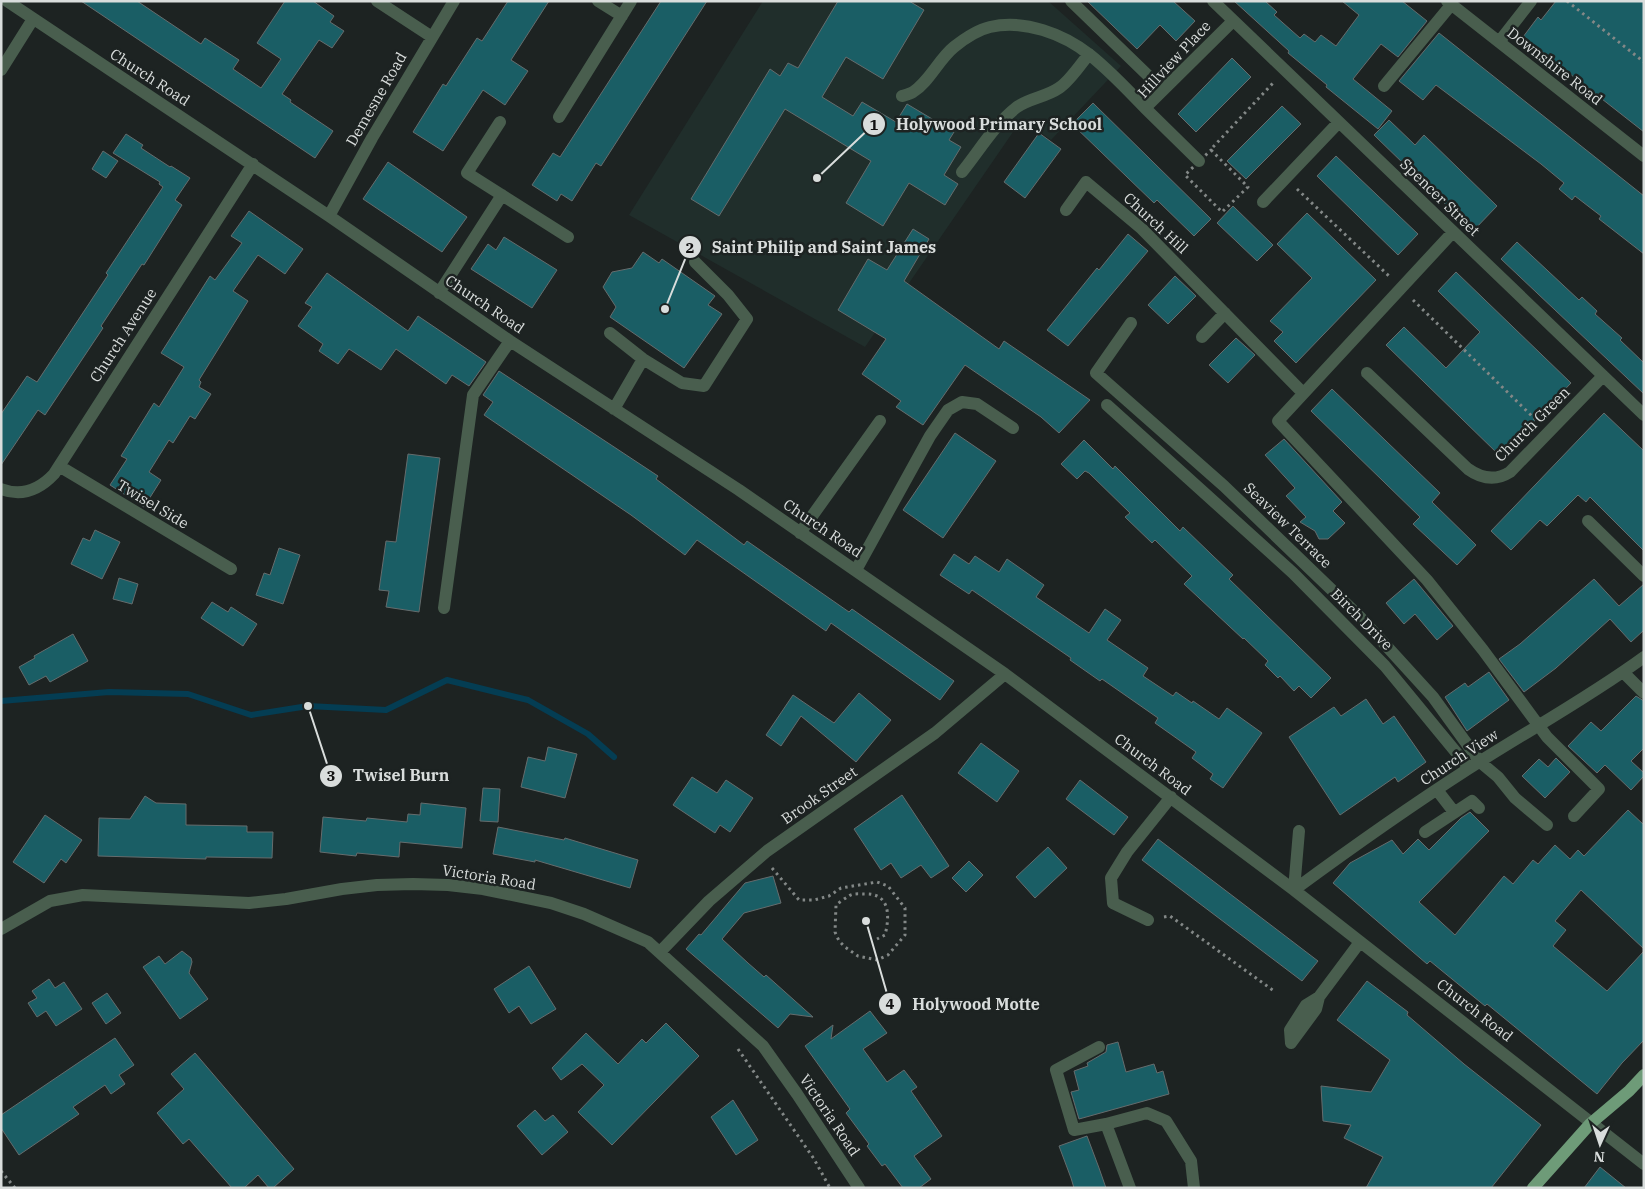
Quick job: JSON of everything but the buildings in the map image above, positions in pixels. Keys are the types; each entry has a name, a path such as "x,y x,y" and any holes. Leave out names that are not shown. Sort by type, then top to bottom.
{"main road":[{"path":"1533,1188 1590,1124 1629,1091 1644,1075"}],"street":[{"name":"Church Road","path":"7,1 330,216 510,341 739,490 1005,674 1294,890 1461,1020 1590,1124 1644,1164"},
{"path":"377,1 432,37"},
{"name":"Demesne Road","path":"330,216 372,138 454,1"},
{"path":"598,1 622,16"},
{"path":"559,117 631,1"},
{"path":"1071,1 1163,90"},
{"name":"Spencer Street","path":"1213,1 1644,416"},
{"path":"1499,42 1531,1"},
{"path":"1384,86 1449,3"},
{"name":"Downshire Road","path":"1449,3 1644,156"},
{"path":"1,70 33,19"},
{"name":"Hillview Place","path":"1199,161 1146,108 1233,21"},
{"path":"902,96 913,92 952,48 972,34 990,27 1012,25 1039,30 1068,40 1089,54 1112,74 1146,108"},
{"path":"962,172 1015,109 1025,102 1060,88 1089,54"},
{"path":"500,122 467,173 568,238"},
{"path":"1263,202 1339,122"},
{"name":"Church Avenue","path":"1,489 20,493 30,491 47,482 253,164"},
{"name":"Church Hill","path":"1066,210 1086,182 1142,229 1303,393"},
{"path":"439,293 502,195"},
{"path":"1453,232 1278,421 1427,580 1483,650 1547,737 1599,789 1574,816"},
{"path":"610,333 643,359 682,383 704,386 747,319 728,295 695,262"},
{"path":"1202,336 1225,313"},
{"name":"Seaview Terrace","path":"1131,324 1096,373 1224,486 1360,617 1433,697 1475,765"},
{"path":"444,608 473,395 510,341"},
{"path":"614,410 643,359"},
{"name":"Church Green","path":"1367,373 1468,469 1483,477 1498,477 1510,472 1603,376"},
{"path":"856,570 930,436 948,410 962,402 977,404 1014,428"},
{"name":"Birch Drive","path":"1107,405 1293,573 1385,666 1475,765"},
{"path":"800,533 880,420"},
{"name":"Twisel Side","path":"59,466 231,569"},
{"path":"1588,521 1644,576"},
{"name":"Church View","path":"1294,890 1345,852 1437,790 1623,672 1644,656"},
{"path":"1623,672 1644,693"},
{"name":"Brook Street","path":"660,952 709,901 762,856 935,733 1005,674"},
{"path":"1475,765 1498,777 1515,798 1547,825"},
{"path":"1437,790 1454,812"},
{"path":"1148,920 1113,903 1111,878 1126,852 1171,797"},
{"path":"1425,832 1472,801 1479,808"},
{"path":"1294,890 1299,831"},
{"name":"Victoria Road","path":"1,929 50,901 83,895 249,903 286,899 342,888 430,884 483,889 551,904 584,914 648,942 763,1046 859,1188"},
{"path":"1320,997 1360,942"},
{"path":"1099,1047 1056,1070 1074,1130 1106,1124 1146,1113 1166,1121 1191,1161 1194,1188"},
{"path":"1106,1124 1130,1188"}],"path":[{"path":"1567,1 1644,62"},
{"path":"1213,147 1285,71"},
{"path":"1211,150 1248,187 1222,212 1185,176 1199,161 1211,150"},
{"path":"1286,178 1548,432"},
{"path":"762,856 799,900 814,900 829,896 841,888 878,882 888,886 905,908 904,935 888,955 877,960 858,956 839,941 834,932 836,905 850,895 872,894 881,898 888,909 888,923 885,935 877,939"},
{"path":"1148,920 1170,916 1274,991"},
{"path":"735,1044 814,1159 830,1188"},
{"path":"1,1171 15,1188"}],"shaded area":[{"path":"763,1 1048,1 1121,66 1051,140 1022,119 865,347 629,215"}],"waterway":[{"path":"1,701 109,692 188,694 251,715 308,706 386,710 447,680 528,700 588,734 614,757"}],"place":[{"name":"Holywood Primary School","path":"817,178"},
{"name":"Saint Philip and Saint James","path":"665,309"},
{"name":"Twisel Burn","path":"308,706"},
{"name":"Holywood Motte","path":"866,921"}]}
